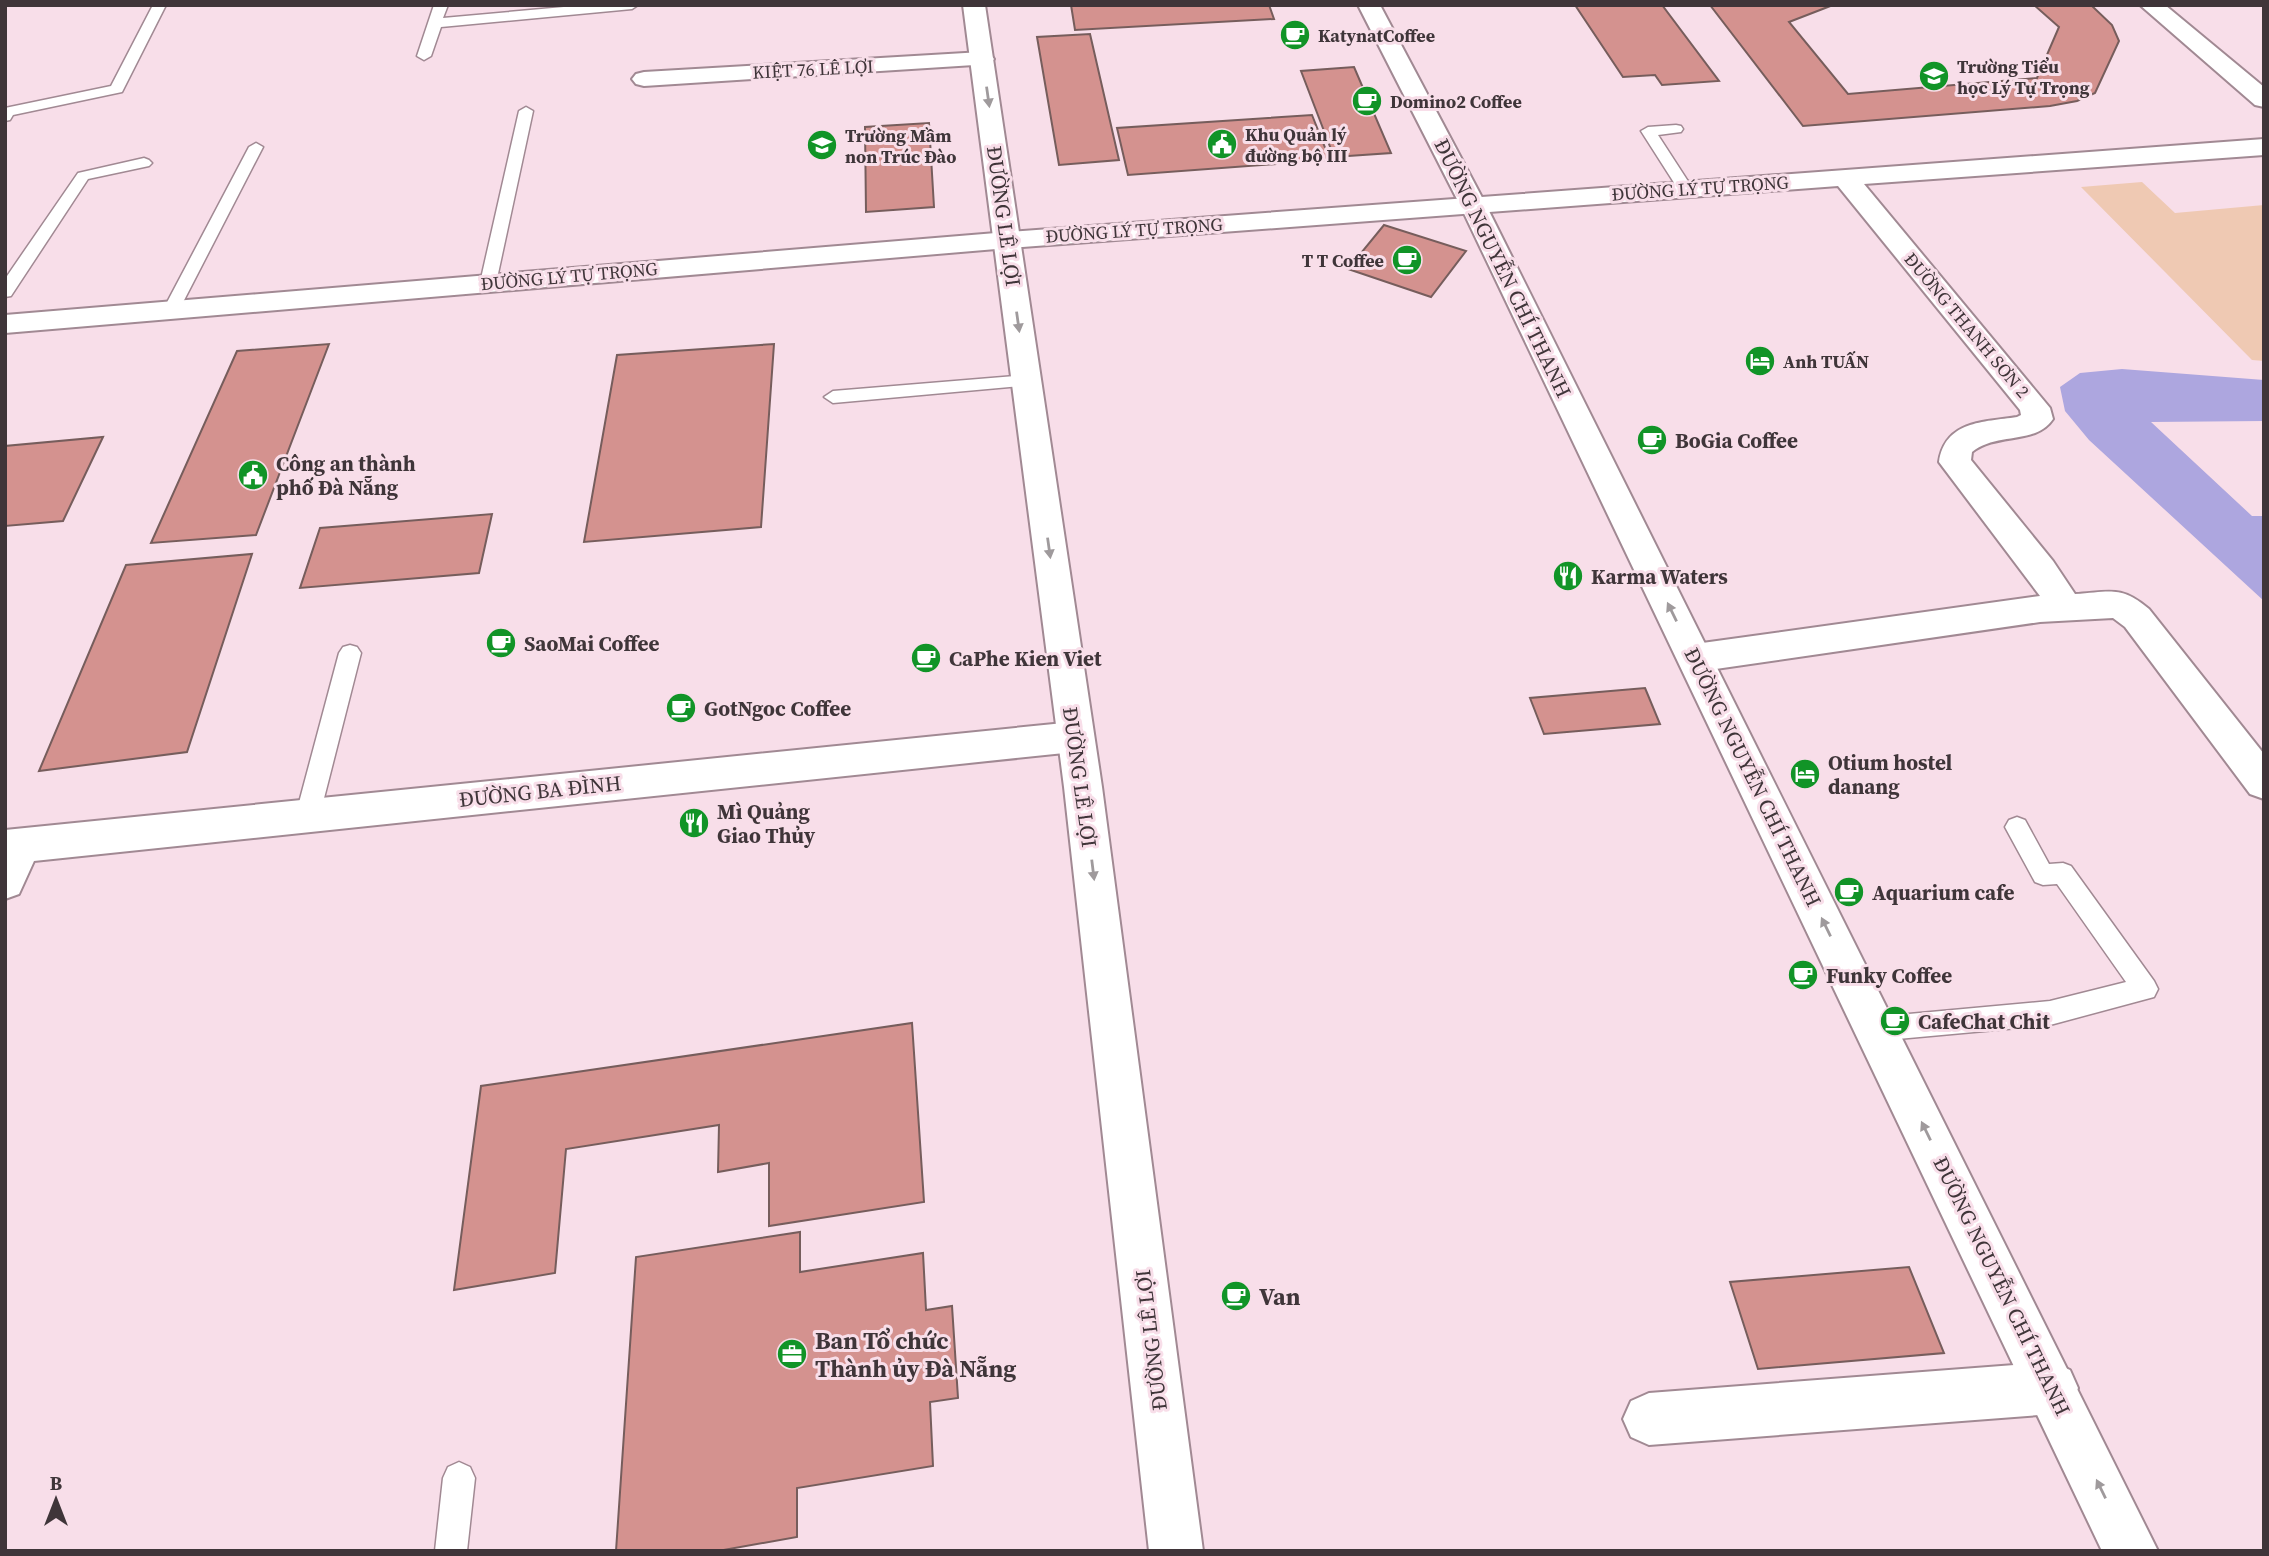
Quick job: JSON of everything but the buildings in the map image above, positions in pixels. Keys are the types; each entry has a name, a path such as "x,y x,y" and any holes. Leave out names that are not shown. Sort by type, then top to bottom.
{"street":[{"name":"ĐƯỜNG LÊ LỢI","path":"974,5 1083,787 1176,1551"},
{"name":"ĐƯỜNG NGUYỄN CHÍ THANH","path":"1369,5 1473,205 2131,1551"},
{"path":"2151,5 2264,100"},
{"name":"KIỆT 76 LÊ LỢI","path":"644,79 982,59"},
{"name":"ĐƯỜNG LÝ TỰ TRỌNG","path":"5,324 1008,240 2264,147"},
{"name":"ĐƯỜNG THANH SƠN 2","path":"1844,177 2035,408 2037,419 2030,425 1981,433 1967,440 1957,448 1955,462 2041,570 2066,607"},
{"path":"1695,658 2066,607 2120,604 2131,611 2264,783"},
{"name":"ĐƯỜNG BA ĐÌNH","path":"13,846 1074,737"},
{"path":"5,881 13,846"},
{"path":"1649,1419 2052,1388"}],"lane":[{"path":"5,117 6,111 117,89 160,5"},
{"path":"424,56 441,5"},
{"path":"435,23 632,5"},
{"path":"488,283 526,111"},
{"path":"1676,129 1648,131 1685,189"},
{"path":"172,310 256,147"},
{"path":"5,292 83,176 144,163"},
{"path":"833,397 1027,381"},
{"path":"308,814 350,653"},
{"path":"1876,1029 2050,1013 2145,989 2063,873 2042,875 2017,827"},
{"path":"451,1551 459,1478"}],"shaded area":[{"path":"2142,182 2175,213 2264,205 2264,361 2252,360 2081,187"},
{"path":"2122,369 2264,380 2264,421 2151,422 2252,516 2264,516 2264,601 2089,440 2065,411 2060,387 2080,373"}],"place":[{"name":"KatynatCoffee","path":"1295,35"},
{"name":"Trường Tiểu học Lý Tự Trọng","path":"1934,76"},
{"name":"Domino2 Coffee","path":"1367,101"},
{"name":"Khu Quản lý đường bộ III","path":"1222,144"},
{"name":"Trường Mầm non Trúc Đào","path":"822,145"},
{"name":"T T Coffee","path":"1407,260"},
{"name":"Anh TUẤN","path":"1760,361"},
{"name":"BoGia Coffee","path":"1652,440"},
{"name":"Công an thành phố Đà Nẵng","path":"253,475"},
{"name":"Karma Waters","path":"1568,576"},
{"name":"SaoMai Coffee","path":"501,643"},
{"name":"CaPhe Kien Viet","path":"926,658"},
{"name":"GotNgoc Coffee","path":"681,708"},
{"name":"Otium hostel danang","path":"1805,774"},
{"name":"Mì Quảng Giao Thủy","path":"694,823"},
{"name":"Aquarium cafe","path":"1849,892"},
{"name":"Funky Coffee","path":"1803,975"},
{"name":"CafeChat Chit","path":"1895,1021"},
{"name":"Van","path":"1236,1296"},
{"name":"Ban Tổ chức Thành ủy Đà Nẵng","path":"792,1354"}]}
